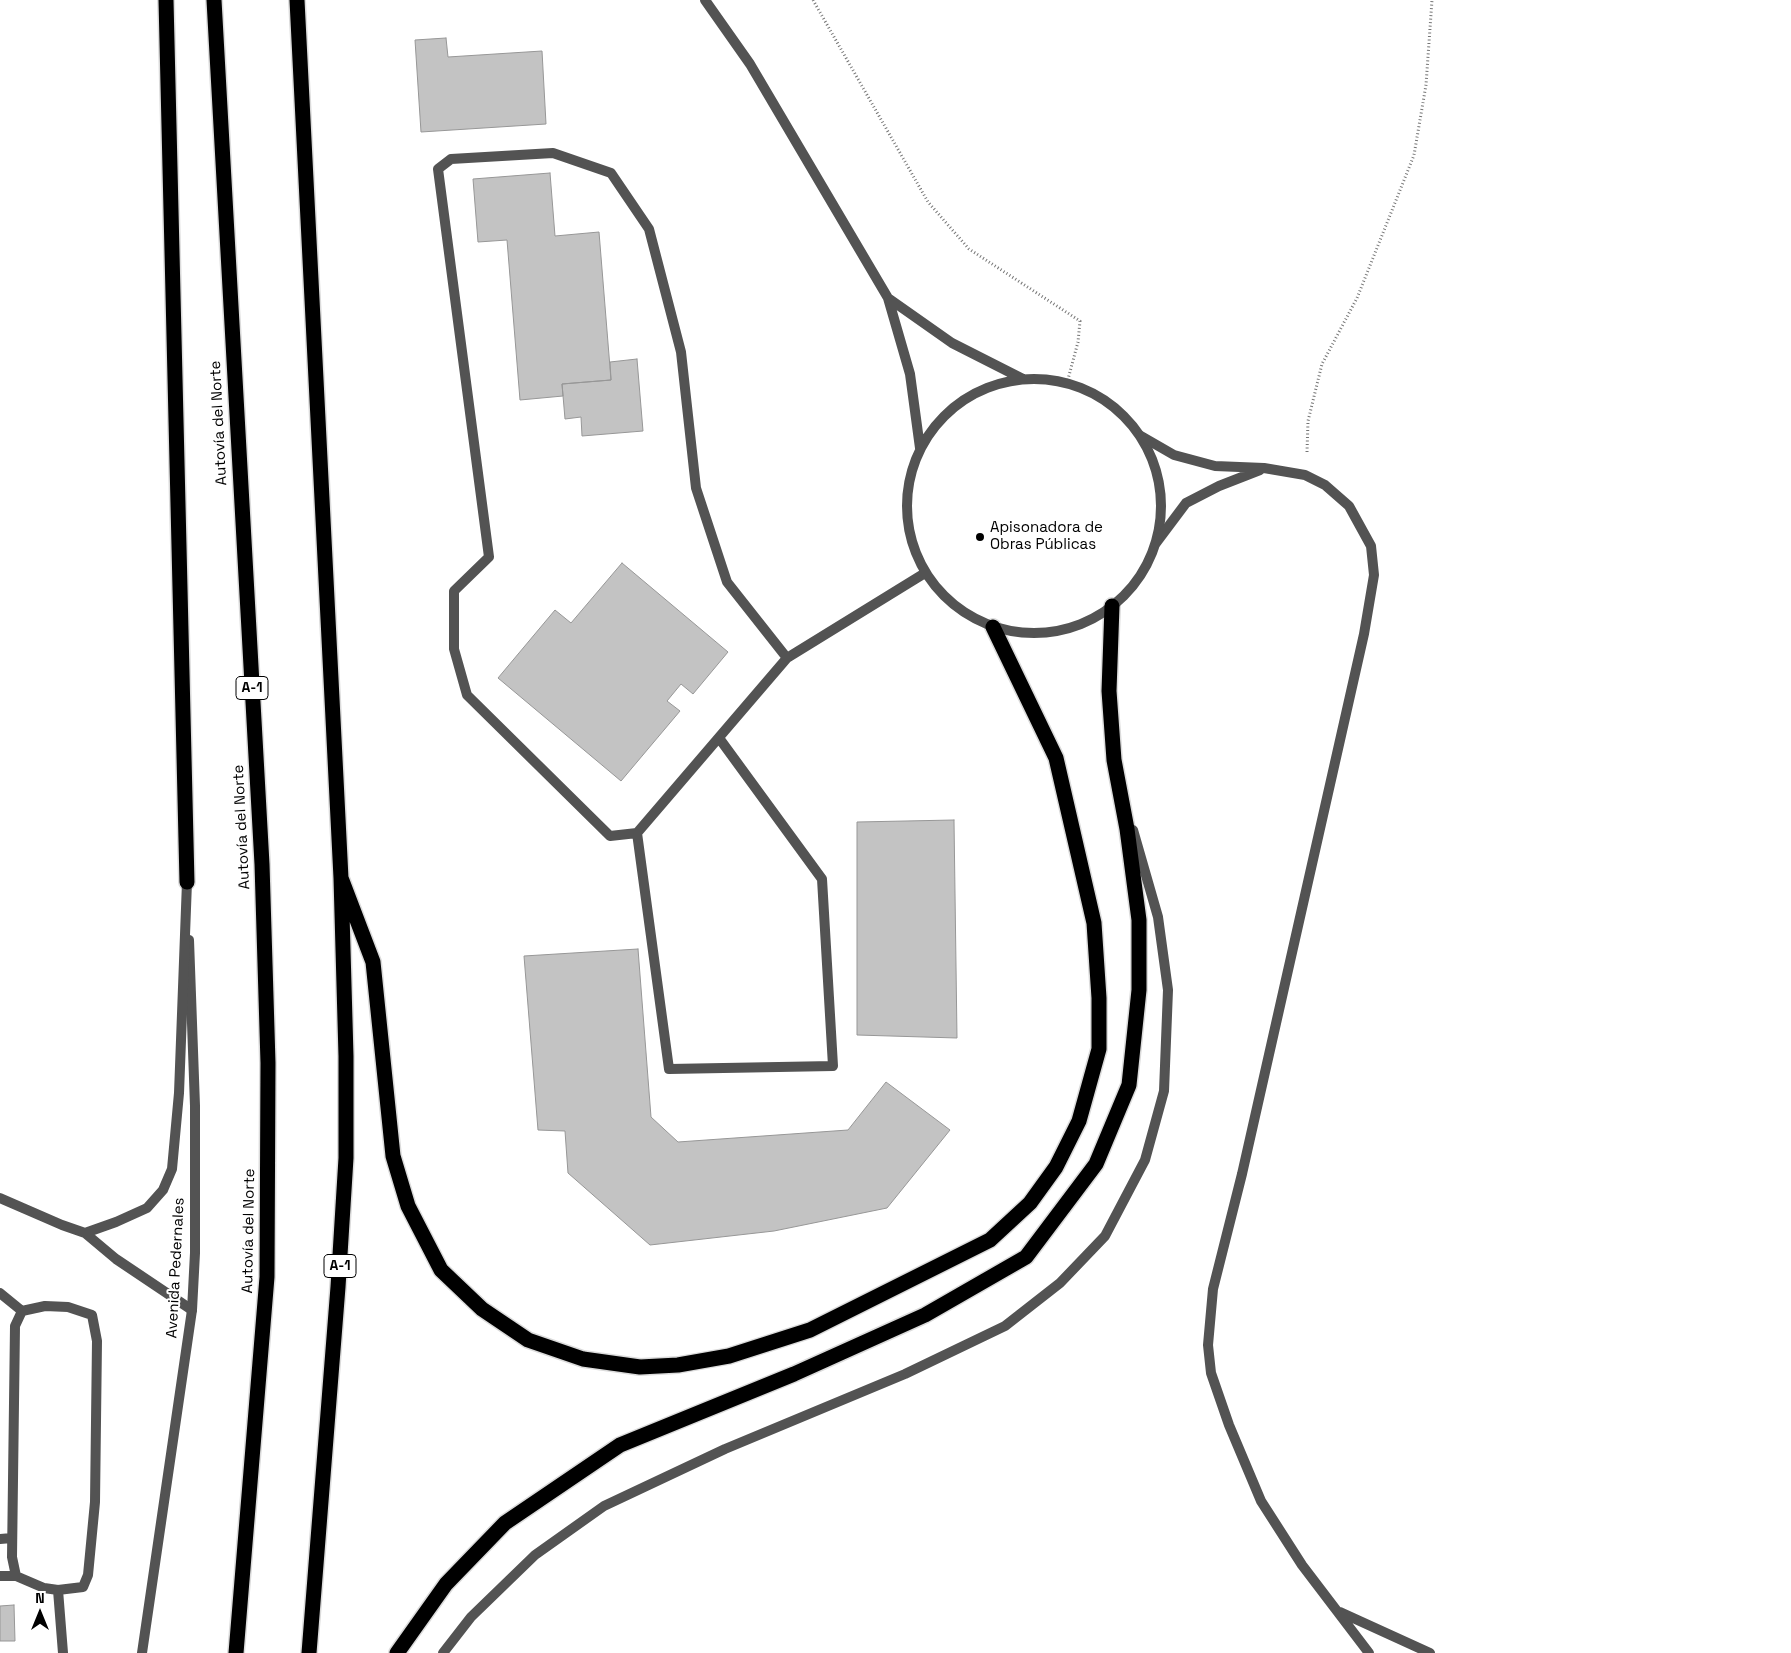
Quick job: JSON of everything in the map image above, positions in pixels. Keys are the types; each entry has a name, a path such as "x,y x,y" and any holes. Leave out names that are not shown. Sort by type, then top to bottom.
{"highway":[{"path":"166,0 187,882"},
{"name":"Autovía del Norte","path":"214,0 262,864 268,1063 267,1276 236,1653"},
{"name":"A-1","path":"297,0 341,878 346,1056 346,1158 333,1378 309,1653"},
{"path":"397,1653 446,1584 505,1523 620,1444 794,1374 925,1315 1026,1257 1096,1164 1129,1085 1139,990 1139,920 1117,775 1109,692 1112,606"},
{"path":"341,878 372,962 393,1156 408,1206 441,1270 482,1309 528,1340 583,1359 640,1367 678,1365 729,1356 810,1330 990,1240 1030,1203 1056,1167 1079,1121 1099,1049 1099,998 1094,923 1058,767 1027,693 993,627"}],"street":[{"path":"705,0 750,64 888,298 910,374 920,448"},
{"path":"787,658 727,582 696,488 680,352 649,229 611,173 553,153 451,159 438,169 489,557 454,592 454,649 467,695 610,836 638,833 787,658 925,573"},
{"path":"888,298 952,343 1023,379"},
{"path":"1023,379 1045,379 1067,383 1096,395 1120,412 1141,436 1156,470 1162,506 1156,543 1146,567 1131,588 1112,606 1076,626 1034,633 993,627 954,606 925,573 909,533 907,489 920,448 938,421 963,400 991,386 1023,379"},
{"path":"1141,436 1174,455 1207,464 1264,468 1306,475 1325,485 1348,506 1371,546 1374,575 1364,634 1242,1174 1213,1289 1208,1345 1211,1373 1229,1425 1261,1501 1302,1565 1369,1653"},
{"path":"1156,543 1186,503 1218,486 1264,468"},
{"path":"638,833 669,1069 834,1066 822,879 719,738"},
{"path":"444,1653 471,1617 535,1555 604,1506 725,1450 905,1374 1005,1326 1060,1283 1105,1236 1145,1160 1164,1091 1168,990 1158,917 1117,775"},
{"path":"86,1233 146,1208 163,1190 172,1169 178,1093 187,882"},
{"name":"Avenida Pedernales","path":"142,1653 192,1310 195,1253 195,1106 187,882"},
{"path":"0,1198 62,1225 86,1233 116,1259 192,1310"},
{"path":"0,1293 22,1311"},
{"path":"0,1576 16,1576 44,1588 58,1590 83,1586 88,1575 95,1502 97,1341 92,1315 68,1308 45,1306 22,1311 14,1326 12,1557 16,1576"},
{"path":"0,1539 12,1538"},
{"path":"58,1590 63,1653"},
{"path":"1337,1610 1430,1653"}],"path":[{"path":"813,0 928,202 969,250 1080,321 1078,342 1067,383"},
{"path":"1306,475 1308,421 1322,364 1357,298 1414,155 1426,85 1432,0"}],"building":[{"path":"446,38 448,57 542,51 546,124 421,132 415,40"},
{"path":"550,173 555,236 599,232 611,380 562,384 563,396 520,400 507,240 478,242 473,179"},
{"path":"637,359 643,431 582,436 581,417 565,419 562,384 611,380 610,362"},
{"path":"622,563 728,652 693,694 681,684 667,701 680,711 621,781 498,678 555,610 571,623"},
{"path":"954,820 957,1038 857,1035 857,822"},
{"path":"638,949 651,1117 678,1142 848,1130 886,1082 950,1130 887,1208 774,1231 650,1245 568,1173 565,1131 538,1130 524,956"},
{"path":"14,1605 15,1641 0,1641 0,1606"}],"place":[{"name":"Apisonadora de Obras Públicas","path":"980,537"}]}
